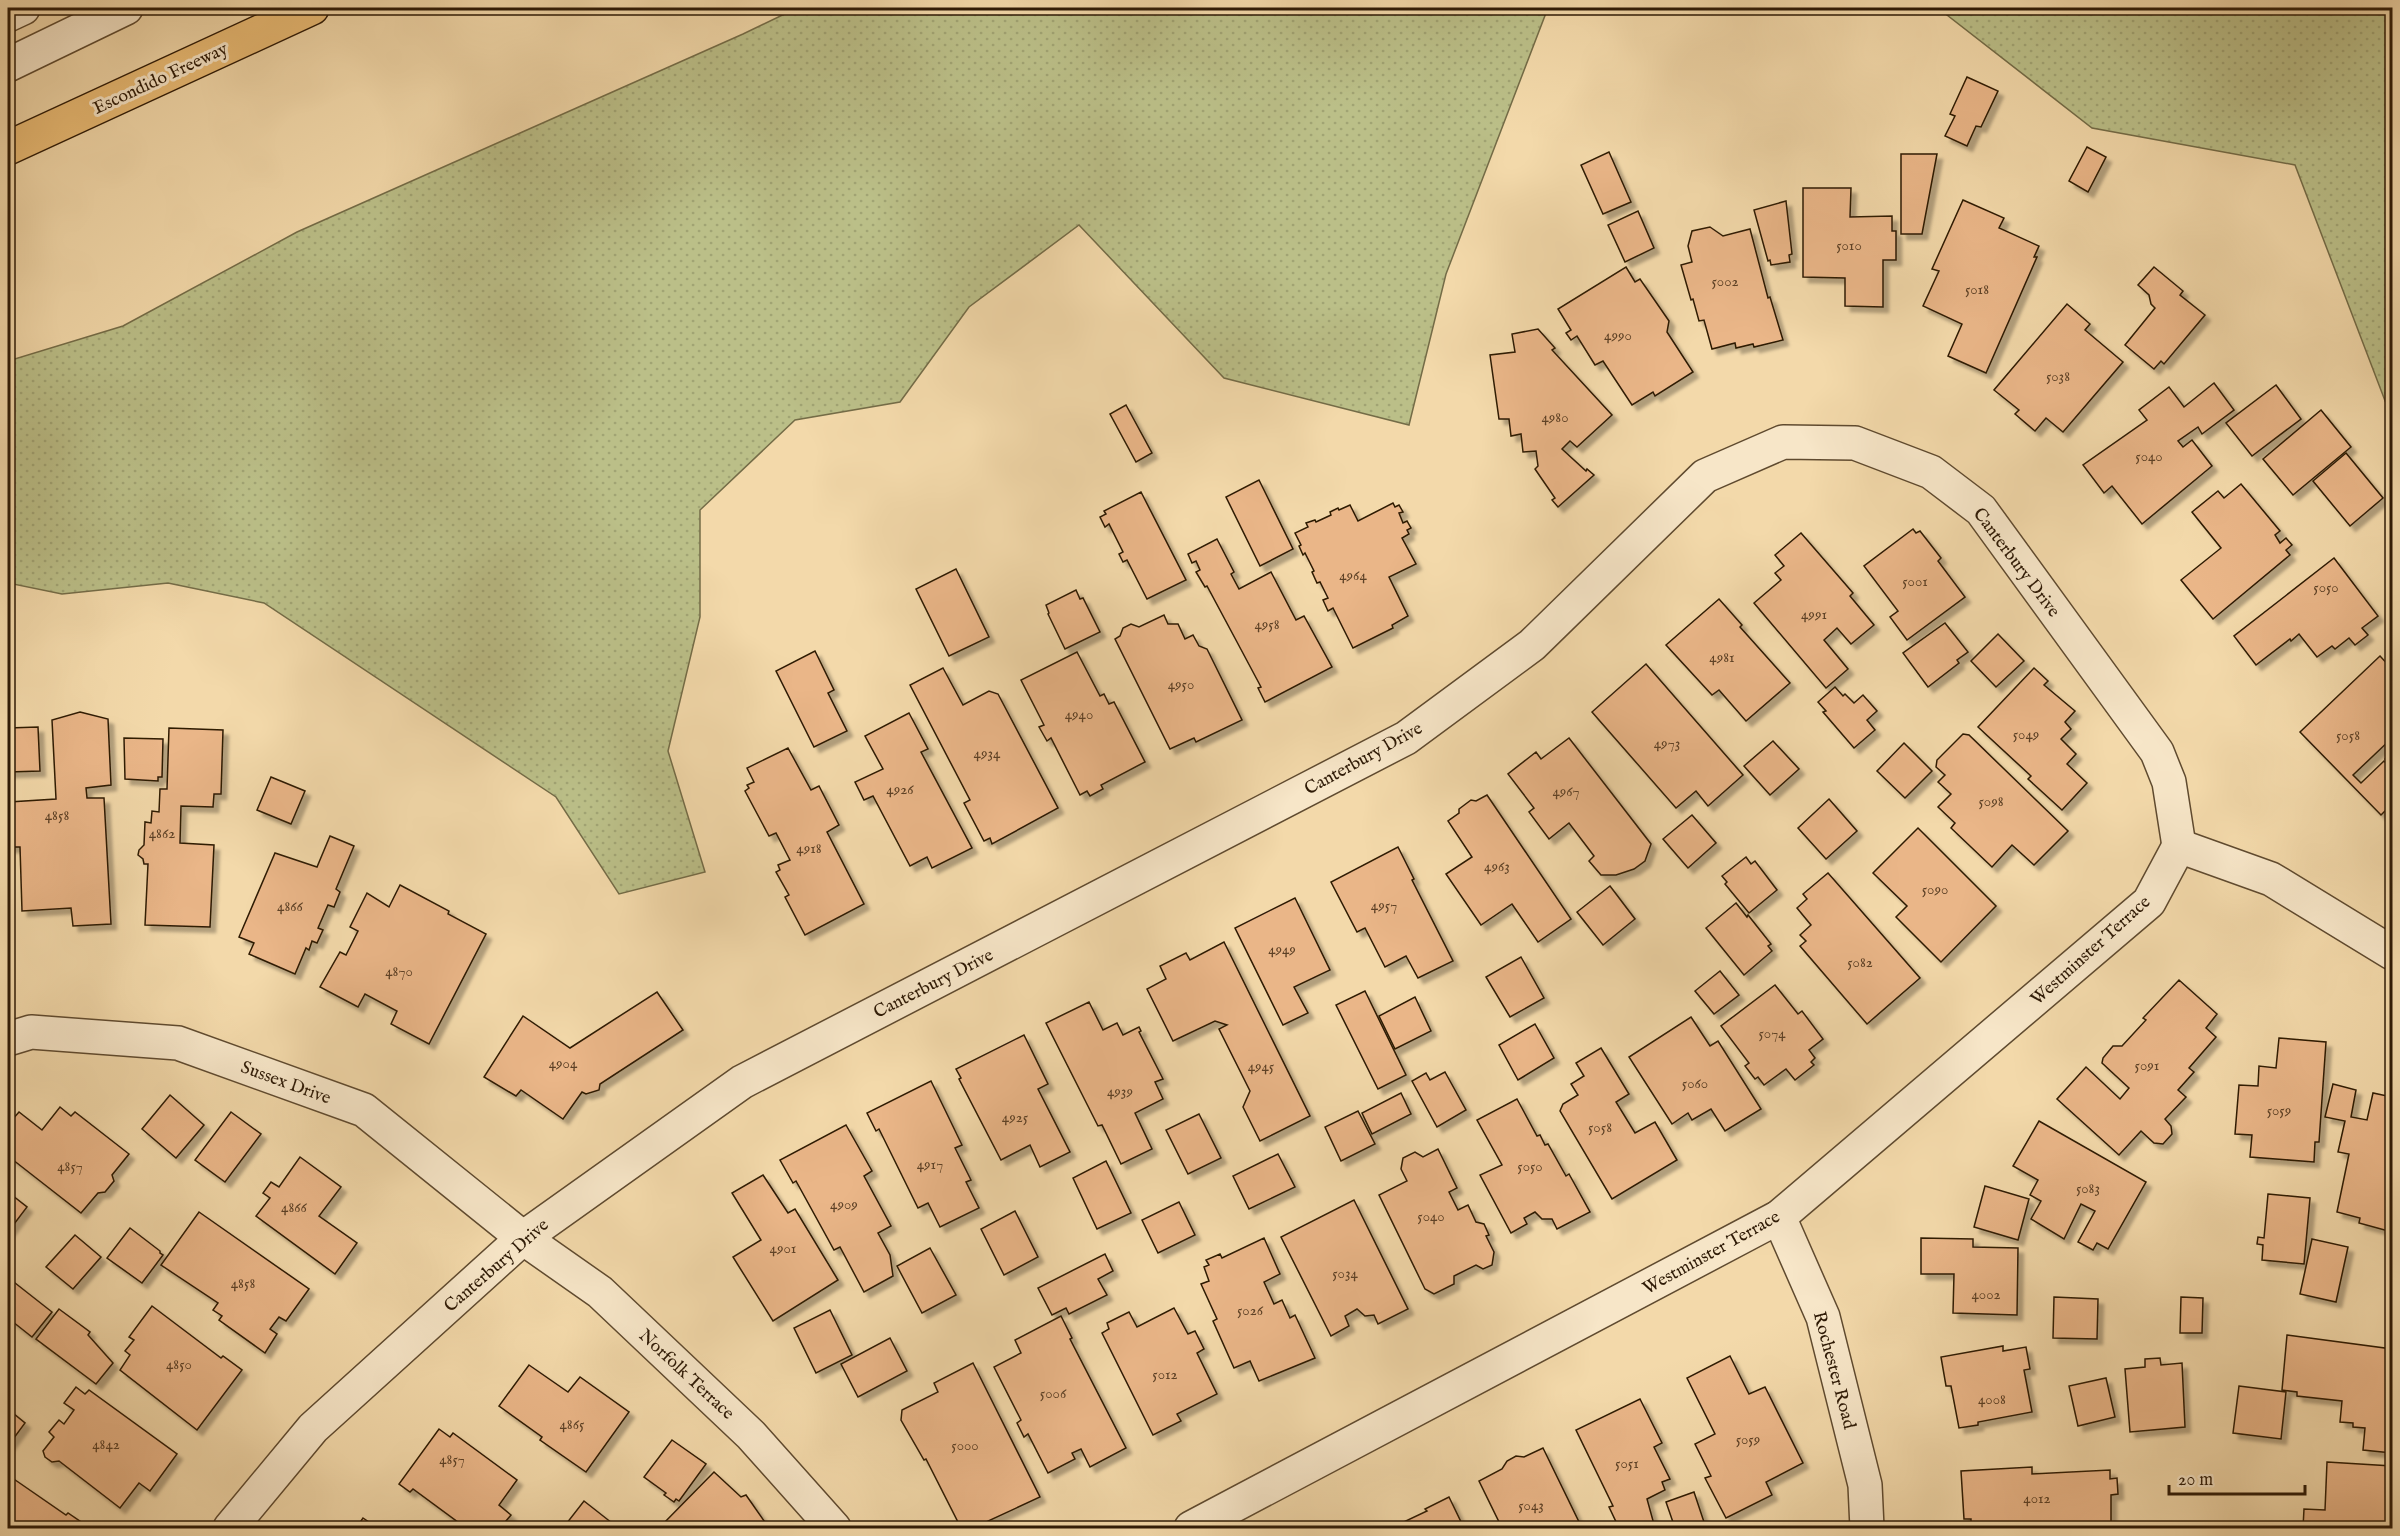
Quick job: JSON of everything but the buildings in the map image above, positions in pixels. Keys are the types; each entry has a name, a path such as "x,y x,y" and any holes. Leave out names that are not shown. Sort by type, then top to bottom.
{"highway":[{"name":"Escondido Freeway","path":"8,148 312,8"}],"street":[{"path":"8,15 23,8"},
{"path":"8,65 126,8"},
{"name":"Canterbury Drive","path":"230,1528 313,1428 523,1238 742,1082 1406,738 1532,645 1705,476 1783,442 1855,443 1931,472 1981,510 2157,752 2169,782 2179,846"},
{"path":"2179,846 2271,879 2392,953"},
{"name":"Westminster Terrace","path":"1191,1528 1779,1217 2149,902 2179,846"},
{"name":"Sussex Drive","path":"8,1039 31,1032 178,1043 364,1110 523,1238"},
{"name":"Rochester Road","path":"1779,1217 1823,1317 1865,1485 1867,1528"},
{"name":"Norfolk Terrace","path":"523,1238 600,1292 751,1435 834,1528"}],"green space":[{"path":"797,8 1575,8 1546,13 1446,274 1409,425 1224,378 1079,225 969,307 900,402 795,420 700,510 700,617 668,751 705,872 619,894 556,797 264,603 168,583 62,594 8,583 8,361 123,326 297,232"},
{"path":"1938,8 2392,8 2392,419 2295,165 2092,128"}]}
